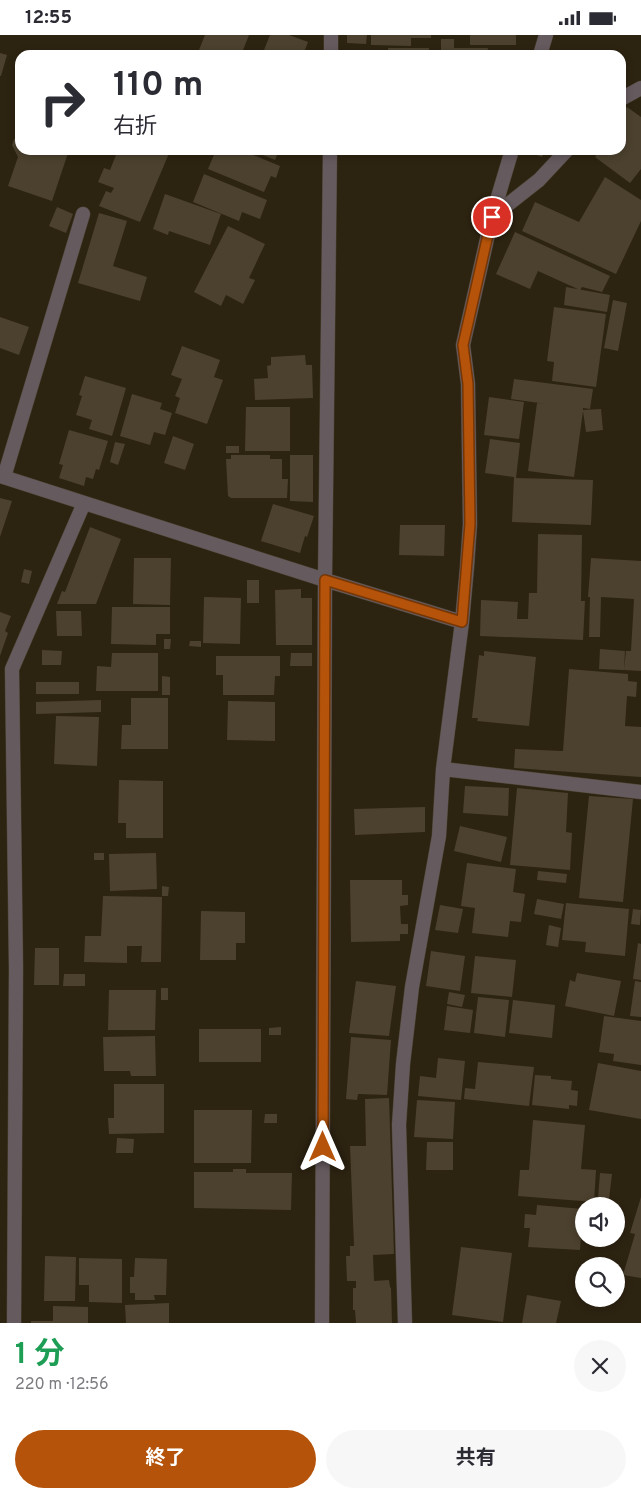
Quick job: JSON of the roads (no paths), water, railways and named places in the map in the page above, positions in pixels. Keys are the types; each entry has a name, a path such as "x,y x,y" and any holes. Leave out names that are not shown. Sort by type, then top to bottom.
{"street":[{"path":"331,35 331,50"},
{"path":"542,50 546,35"},
{"path":"626,96 641,88"},
{"path":"322,1323 325,580 330,155"},
{"path":"405,1323 399,1125 400,1095 412,987 439,836 443,769 462,622 470,524 468,384 463,345 492,217 511,155"},
{"path":"492,217 539,180 562,155"},
{"path":"83,214 2,477 462,622"},
{"path":"14,1323 16,968 12,669 84,503"},
{"path":"443,769 641,792"}]}
